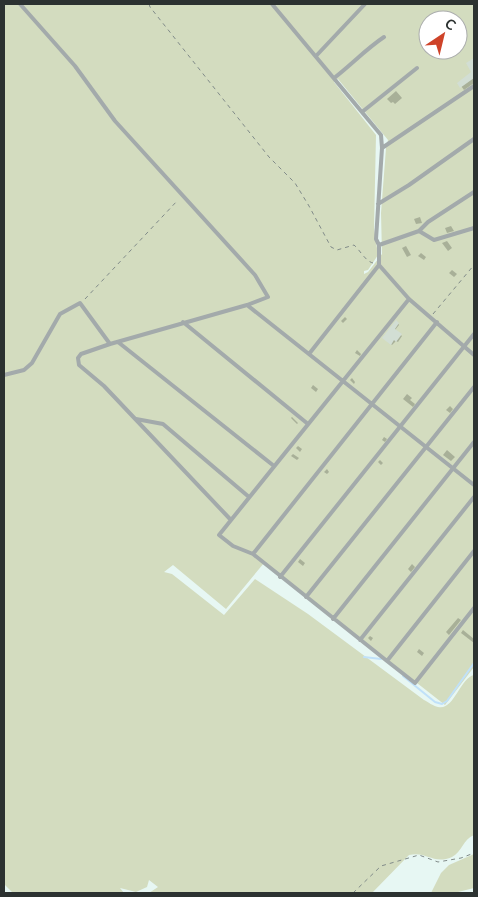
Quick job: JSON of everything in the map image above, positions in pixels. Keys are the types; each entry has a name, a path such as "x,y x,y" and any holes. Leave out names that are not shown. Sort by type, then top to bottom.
{"lane":[{"path":"20,4 76,66 116,121 182,196 246,264 268,297 110,344 81,354 78,358 79,364 104,386 230,519"},
{"path":"272,4 381,136 382,148 376,239 379,265 410,299 474,355"},
{"path":"316,56 365,4"},
{"path":"334,78 360,57 371,45 384,37"},
{"path":"362,112 417,68"},
{"path":"382,148 474,86"},
{"path":"378,204 409,185 474,139"},
{"path":"378,245 420,231 428,222 474,192"},
{"path":"420,231 434,240 474,228"},
{"path":"309,354 379,265"},
{"path":"410,299 230,519 219,535 233,546 253,554 415,683 474,608"},
{"path":"4,375 24,370 32,363 60,314 80,303 110,344"},
{"path":"248,304 474,485"},
{"path":"183,322 308,424"},
{"path":"253,554 437,322"},
{"path":"280,576 474,334"},
{"path":"118,342 274,466"},
{"path":"306,597 474,387"},
{"path":"135,419 163,424 248,497"},
{"path":"333,619 474,442"},
{"path":"360,640 474,497"},
{"path":"387,661 474,551"}],"path":[{"path":"149,4 264,150 295,184 331,247 336,250 354,245 362,251 368,262 379,265"},
{"path":"80,303 182,196"},
{"path":"430,316 474,265"},
{"path":"353,893 381,866 419,855 438,862 461,858 474,852"}],"green space":[{"path":"4,4 474,4 474,667 445,705 264,563 226,609 173,565 164,572 172,574 224,615 255,579 308,614 424,700 438,707 444,707 448,704 469,677 474,675 474,835 467,839 452,857 435,859 415,854 409,855 372,893 149,893 158,887 149,880 147,887 136,892 120,888 124,893 13,893 4,884","holes":["338,79 388,140 381,213 382,254 368,272 364,274 364,271 368,270 378,255 374,228 376,135 334,82"]},
{"path":"474,854 474,888 454,893 431,893 441,873 449,865"}],"building":[{"path":"474,58 474,78 460,88 457,83 471,72 466,63"},
{"path":"396,320 399,323 395,329 402,334 391,345 382,338"}],"waterway":[{"path":"364,657 381,659"},
{"path":"403,676 435,702 442,704 447,701 474,663"}]}
